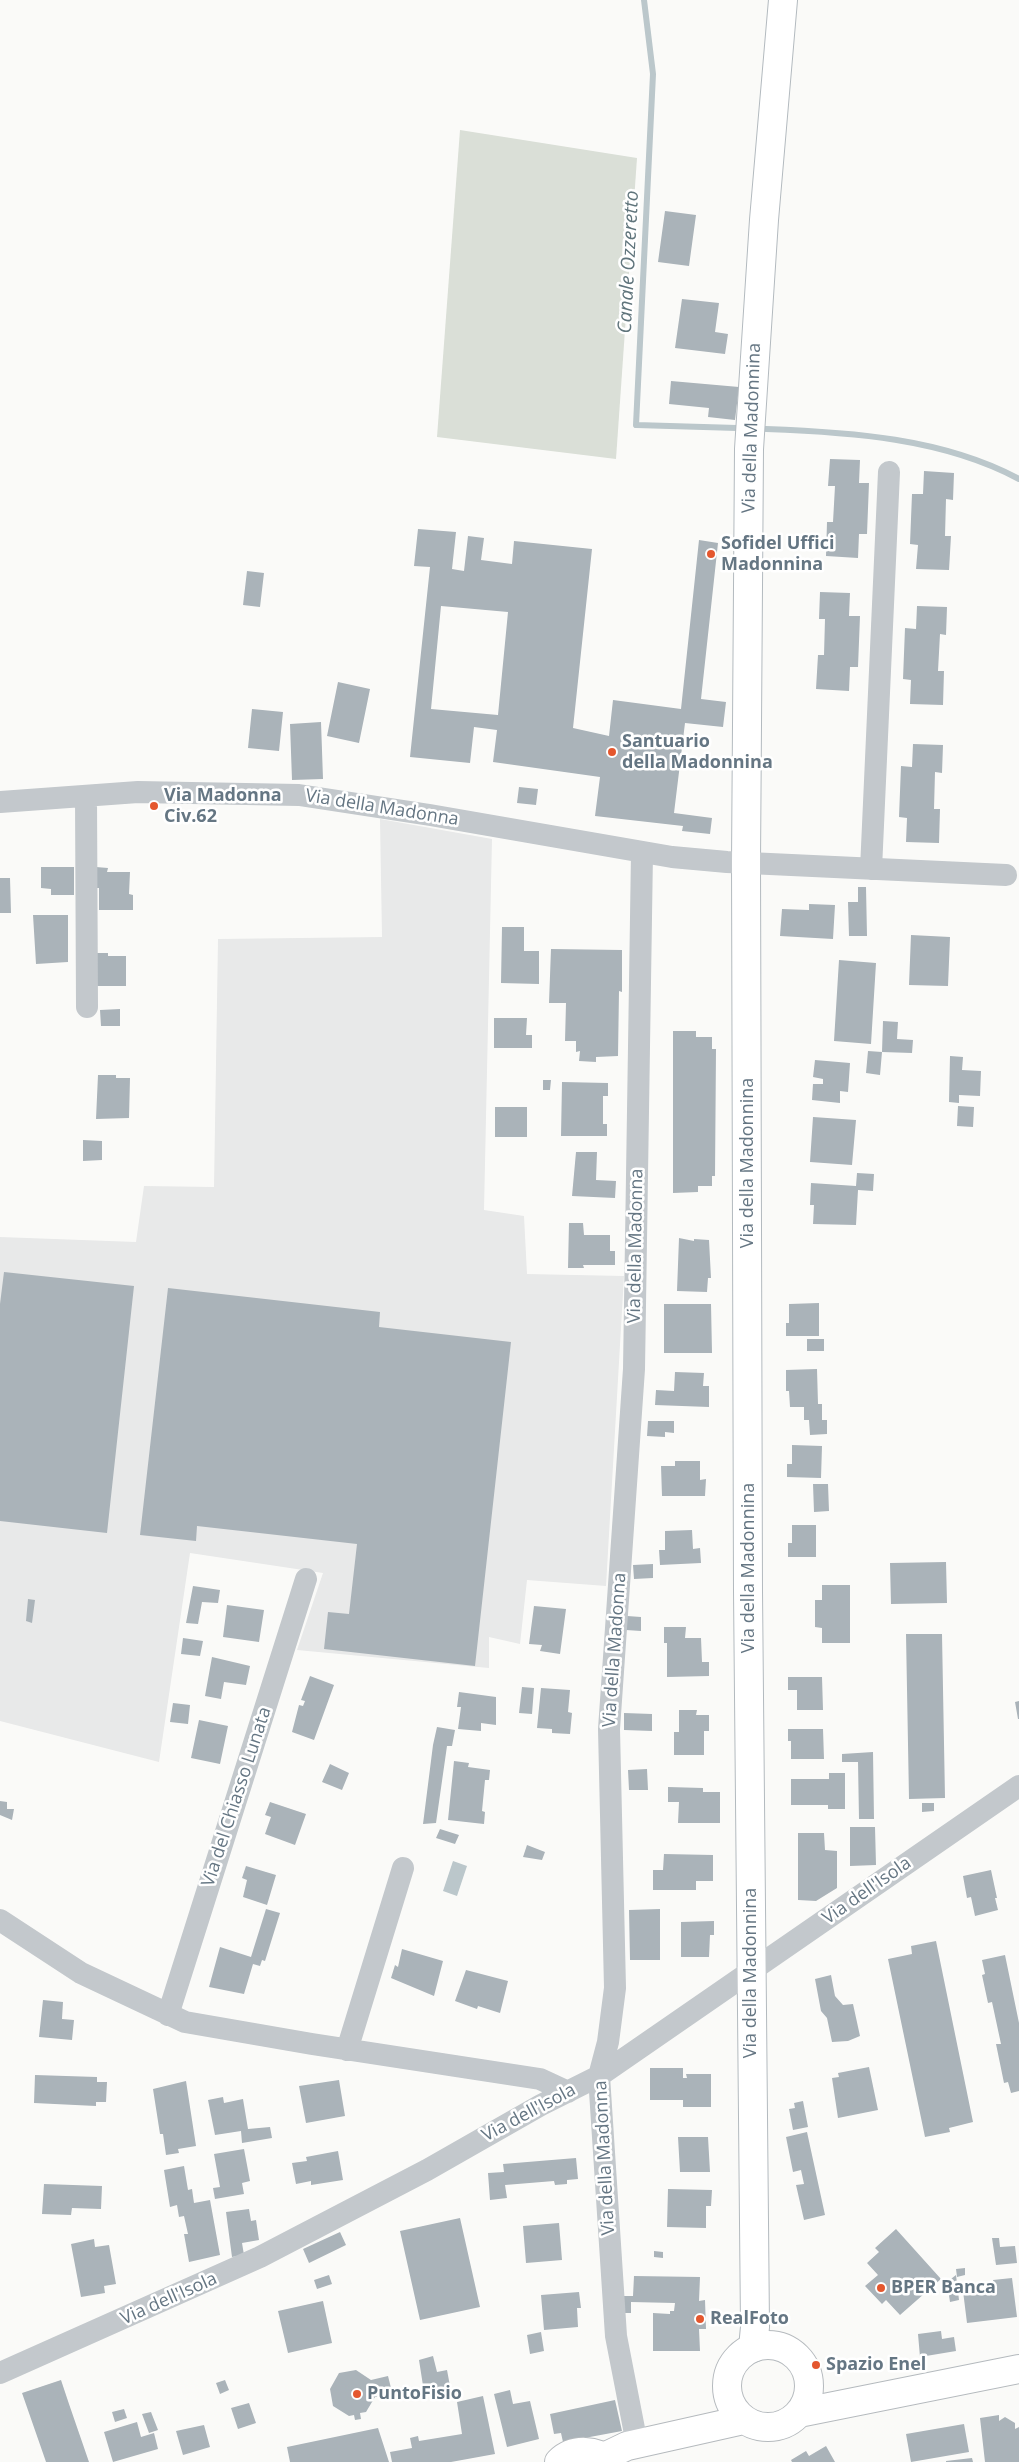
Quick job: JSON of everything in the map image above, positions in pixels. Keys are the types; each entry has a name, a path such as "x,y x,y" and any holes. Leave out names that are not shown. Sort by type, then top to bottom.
{"street":[{"name":"Via della Madonnina","path":"758,2340 751,1972 746,862 749,449 764,220 783,0"},
{"path":"871,869 889,472"},
{"name":"Via della Madonna","path":"0,802 138,792 299,795 430,814 642,853 746,862 1006,875"},
{"path":"86,796 87,1007"},
{"name":"Via della Madonna","path":"620,2454 616,2336 599,2082 608,2042 615,1988 609,1729 634,1369 642,853"},
{"name":"Via del Chiasso Lunata","path":"168,2015 306,1580"},
{"name":"Via dell'Isola","path":"0,2373 260,2257 568,2092 599,2082 751,1972 1019,1786"},
{"path":"347,2050 403,1868"},
{"path":"0,1920 81,1973 185,2022 347,2050 540,2078 568,2092"},
{"path":"560,2462 576,2452 588,2451 620,2454 730,2417 762,2427 783,2425 804,2401 806,2370 794,2355 786,2350 758,2340 736,2359 730,2370 726,2382 730,2417"},
{"path":"804,2401 835,2405 1019,2370"}],"shaded area":[{"path":"460,130 637,158 616,459 437,437"},
{"path":"380,819 492,839 484,1210 524,1216 527,1274 624,1276 606,1586 527,1580 520,1644 489,1637 489,1668 297,1650 323,1573 190,1553 159,1762 0,1721 0,1237 136,1242 144,1186 214,1187 218,939 382,937"},
{"path":"453,1861 467,1866 457,1896 443,1891"}],"building":[{"path":"665,211 696,215 689,266 658,262"},
{"path":"682,299 719,303 715,332 728,334 725,354 675,348"},
{"path":"671,381 739,387 735,420 708,417 709,408 669,404"},
{"path":"830,459 860,460 859,483 869,483 867,534 859,534 858,558 826,556 827,522 833,522 835,486 828,486"},
{"path":"924,471 954,473 953,500 946,499 945,536 951,536 949,570 916,569 918,545 910,544 912,494 923,494"},
{"path":"418,529 456,532 452,569 464,571 468,536 484,538 481,560 512,564 514,541 592,549 573,728 609,736 613,700 681,709 699,540 718,543 701,699 726,702 723,727 685,723 674,813 712,818 710,834 682,831 683,826 595,816 600,777 493,762 497,730 474,727 470,763 410,757 430,567 414,566","holes":["441,606 508,612 498,715 431,709"]},
{"path":"247,571 264,573 260,607 243,605"},
{"path":"820,592 850,593 849,616 860,616 858,667 850,667 849,691 816,689 818,655 824,655 825,619 819,619"},
{"path":"917,606 947,607 946,635 940,634 938,671 944,671 943,705 910,704 911,680 903,679 905,628 916,629"},
{"path":"338,682 370,689 359,743 327,736"},
{"path":"252,709 283,712 279,751 248,748"},
{"path":"321,722 323,779 292,780 290,724"},
{"path":"913,744 943,745 942,773 935,772 934,809 940,809 939,843 906,842 907,818 899,817 901,766 912,767"},
{"path":"519,787 538,789 536,805 517,803"},
{"path":"41,867 74,867 74,895 51,895 51,889 41,888"},
{"path":"96,867 108,868 107,872 130,872 129,894 133,895 133,910 99,910 99,888 95,888"},
{"path":"0,878 10,878 11,913 0,913"},
{"path":"858,887 866,887 867,936 849,936 848,902 858,902"},
{"path":"809,904 835,905 833,939 780,936 782,909 809,910"},
{"path":"33,915 68,915 68,962 36,964"},
{"path":"502,927 524,927 524,951 539,951 539,984 501,983"},
{"path":"911,935 950,937 948,986 909,985"},
{"path":"551,949 622,950 622,992 619,991 618,1056 596,1057 596,1062 579,1061 580,1051 576,1052 576,1041 565,1041 566,1003 549,1003"},
{"path":"95,953 108,953 108,956 126,956 126,986 96,986"},
{"path":"839,960 876,963 871,1044 834,1041"},
{"path":"120,1009 120,1026 101,1026 100,1010"},
{"path":"494,1018 527,1018 526,1035 532,1035 532,1048 494,1048"},
{"path":"883,1021 898,1022 897,1039 913,1040 912,1053 882,1052"},
{"path":"673,1031 696,1031 696,1037 712,1037 712,1049 716,1049 715,1176 712,1176 712,1186 698,1186 698,1192 673,1193"},
{"path":"868,1051 882,1052 880,1075 866,1073"},
{"path":"950,1056 963,1057 962,1070 981,1071 980,1096 959,1095 959,1103 949,1102"},
{"path":"815,1060 850,1063 848,1092 840,1091 840,1103 812,1100 813,1084 823,1084 823,1079 813,1077"},
{"path":"98,1075 116,1075 116,1078 130,1078 129,1118 96,1119"},
{"path":"543,1080 551,1080 550,1090 543,1090"},
{"path":"562,1082 608,1083 608,1096 603,1096 603,1124 607,1124 607,1136 561,1136"},
{"path":"958,1106 974,1107 973,1127 957,1126"},
{"path":"495,1107 527,1107 527,1137 495,1137"},
{"path":"813,1117 856,1120 852,1165 810,1162"},
{"path":"83,1140 102,1141 102,1160 83,1161"},
{"path":"576,1152 597,1152 596,1180 616,1181 615,1198 572,1196"},
{"path":"857,1173 874,1174 873,1191 858,1190 856,1225 813,1224 814,1205 810,1205 811,1183 856,1186"},
{"path":"569,1223 583,1223 584,1235 610,1235 610,1251 615,1251 615,1265 583,1265 584,1268 568,1268"},
{"path":"679,1238 694,1241 694,1239 709,1240 711,1278 708,1278 707,1292 677,1291"},
{"path":"4,1272 134,1286 107,1533 0,1521 0,1304"},
{"path":"168,1288 380,1312 379,1327 511,1342 475,1666 324,1649 328,1612 349,1614 357,1544 197,1526 196,1541 140,1535"},
{"path":"819,1303 819,1336 786,1336 786,1323 789,1323 789,1304"},
{"path":"664,1304 711,1304 712,1353 664,1353"},
{"path":"807,1339 824,1339 824,1351 807,1351"},
{"path":"817,1369 818,1404 822,1404 822,1420 827,1420 827,1434 810,1435 809,1420 804,1420 804,1407 790,1407 789,1391 786,1391 786,1370"},
{"path":"675,1372 704,1373 703,1386 709,1386 709,1407 655,1405 656,1390 674,1391"},
{"path":"648,1421 674,1421 674,1433 665,1432 665,1437 647,1436"},
{"path":"792,1445 822,1446 821,1478 787,1477 787,1464 792,1464"},
{"path":"675,1461 700,1461 700,1480 706,1479 705,1496 662,1496 661,1466 675,1466"},
{"path":"813,1484 828,1484 829,1511 814,1512"},
{"path":"792,1525 816,1525 816,1557 788,1557 788,1543 792,1543"},
{"path":"692,1530 693,1549 700,1548 701,1563 660,1565 659,1550 665,1550 665,1531"},
{"path":"946,1562 947,1603 891,1604 890,1563"},
{"path":"653,1564 653,1578 634,1579 633,1565"},
{"path":"822,1585 850,1585 850,1643 822,1643 822,1628 815,1627 815,1600 822,1600"},
{"path":"193,1586 220,1590 218,1603 202,1602 198,1624 186,1623"},
{"path":"28,1599 35,1600 32,1623 26,1621"},
{"path":"227,1605 264,1610 259,1642 223,1637"},
{"path":"534,1606 566,1609 560,1654 540,1651 542,1645 529,1644"},
{"path":"627,1616 641,1617 641,1631 626,1630"},
{"path":"664,1627 686,1627 685,1638 701,1638 702,1662 709,1662 709,1676 667,1677 667,1643 664,1643"},
{"path":"906,1634 942,1634 945,1798 909,1799"},
{"path":"183,1638 203,1641 200,1656 181,1654"},
{"path":"212,1657 250,1666 246,1685 224,1682 221,1699 205,1696"},
{"path":"310,1676 334,1685 314,1740 292,1732 299,1705 303,1706 305,1701 301,1700"},
{"path":"788,1677 822,1677 823,1710 797,1710 797,1690 788,1690"},
{"path":"522,1687 534,1688 532,1714 519,1713"},
{"path":"541,1688 570,1690 568,1712 572,1713 570,1734 552,1733 552,1729 537,1728"},
{"path":"459,1692 496,1697 496,1725 481,1723 481,1731 458,1729 461,1707 457,1707"},
{"path":"1019,1701 1019,1719 1018,1719 1015,1702"},
{"path":"173,1703 190,1705 188,1724 170,1722"},
{"path":"679,1710 697,1710 696,1715 709,1715 709,1731 704,1731 704,1755 674,1755 674,1732 679,1732"},
{"path":"624,1713 652,1714 652,1731 624,1730"},
{"path":"199,1720 228,1726 220,1764 191,1758"},
{"path":"437,1727 455,1730 452,1746 447,1746 436,1823 423,1824 433,1745"},
{"path":"788,1729 823,1729 824,1759 791,1759 791,1741 788,1741"},
{"path":"873,1752 874,1819 859,1819 858,1762 842,1762 842,1754"},
{"path":"454,1761 469,1763 468,1767 490,1770 489,1780 485,1780 482,1811 485,1812 484,1824 448,1820"},
{"path":"330,1764 349,1773 342,1790 322,1782"},
{"path":"647,1769 648,1790 629,1790 628,1770"},
{"path":"829,1773 845,1773 845,1809 828,1809 828,1805 791,1805 791,1779 829,1779"},
{"path":"668,1787 703,1788 703,1792 720,1792 720,1823 678,1823 679,1802 668,1802"},
{"path":"0,1801 7,1802 7,1809 14,1809 12,1820 0,1815"},
{"path":"270,1802 306,1814 295,1845 265,1834 271,1817 265,1815"},
{"path":"922,1803 934,1803 934,1811 922,1812"},
{"path":"850,1827 875,1827 876,1865 850,1866"},
{"path":"440,1829 459,1835 455,1844 436,1838"},
{"path":"798,1833 824,1833 825,1850 837,1851 837,1888 816,1901 798,1900"},
{"path":"527,1845 545,1852 542,1860 523,1857"},
{"path":"664,1854 713,1855 713,1881 696,1881 696,1890 653,1890 653,1870 663,1870"},
{"path":"246,1866 276,1875 267,1905 243,1897 247,1880 242,1878"},
{"path":"991,1870 998,1910 975,1916 971,1897 967,1898 963,1876"},
{"path":"266,1909 280,1913 265,1961 262,1960 260,1966 253,1964 244,1994 209,1987 220,1947 251,1957"},
{"path":"660,1909 660,1960 630,1960 629,1910"},
{"path":"714,1921 714,1935 710,1935 709,1957 681,1957 681,1922"},
{"path":"936,1941 973,2122 949,2128 950,2132 925,2137 888,1959 912,1954 911,1946"},
{"path":"402,1949 443,1961 434,1996 391,1978 395,1965 398,1967"},
{"path":"1005,1955 1019,2023 1019,2091 1011,2093 1008,2082 1004,2083 996,2044 1001,2044 992,2002 988,2003 982,1975 985,1974 982,1960"},
{"path":"466,1970 508,1981 500,2013 478,2006 477,2009 455,2001"},
{"path":"831,1975 835,1996 843,2005 853,2004 860,2036 848,2041 832,2042 827,2018 821,2011 815,1979"},
{"path":"43,2000 63,2002 62,2019 74,2020 72,2040 39,2037"},
{"path":"869,2067 878,2110 838,2118 832,2078 839,2077 838,2073"},
{"path":"650,2068 683,2068 683,2078 687,2078 686,2074 711,2074 711,2107 683,2107 683,2100 650,2100"},
{"path":"35,2075 97,2077 97,2082 107,2082 106,2102 96,2102 96,2106 34,2103"},
{"path":"339,2080 345,2116 306,2123 299,2086"},
{"path":"186,2081 196,2146 178,2149 179,2153 166,2155 163,2134 160,2134 153,2089"},
{"path":"223,2097 224,2103 243,2099 248,2129 270,2127 272,2138 242,2143 241,2131 215,2135 208,2100"},
{"path":"803,2101 808,2127 793,2130 789,2109 795,2108 794,2103"},
{"path":"807,2132 825,2215 804,2220 796,2185 804,2184 801,2170 793,2172 786,2137"},
{"path":"678,2137 708,2137 710,2172 680,2172"},
{"path":"244,2149 250,2181 242,2183 244,2194 215,2199 213,2188 220,2187 214,2154"},
{"path":"338,2151 343,2180 311,2185 311,2181 296,2184 292,2163 307,2161 306,2157"},
{"path":"576,2158 578,2179 567,2180 567,2184 555,2185 554,2181 505,2185 507,2198 490,2200 488,2173 504,2172 503,2164"},
{"path":"184,2166 188,2190 192,2189 194,2203 210,2200 220,2255 189,2262 184,2234 188,2234 184,2216 179,2217 177,2205 170,2207 164,2170"},
{"path":"44,2184 102,2186 101,2209 72,2208 71,2215 42,2214"},
{"path":"668,2189 712,2190 711,2206 706,2206 706,2228 667,2227"},
{"path":"249,2209 251,2221 256,2220 259,2240 242,2243 244,2255 232,2257 226,2212"},
{"path":"460,2218 480,2307 420,2320 400,2231"},
{"path":"559,2223 562,2260 526,2263 523,2226"},
{"path":"896,2229 941,2279 900,2315 886,2300 882,2304 865,2286 878,2275 867,2263 879,2252 875,2248"},
{"path":"340,2232 346,2245 309,2263 303,2249"},
{"path":"992,2238 999,2238 1000,2247 1015,2246 1017,2263 996,2265"},
{"path":"94,2239 95,2247 109,2245 116,2284 104,2286 105,2293 81,2297 71,2244"},
{"path":"654,2251 663,2252 663,2258 654,2257"},
{"path":"965,2268 965,2275 957,2277 956,2269"},
{"path":"329,2275 332,2284 317,2289 314,2280"},
{"path":"956,2275 959,2300 950,2302 947,2282"},
{"path":"634,2276 700,2277 699,2301 705,2300 706,2329 699,2329 700,2351 653,2351 653,2313 670,2314 670,2311 674,2311 675,2303 631,2302 631,2313 623,2313 623,2296 633,2296"},
{"path":"1012,2278 1017,2317 967,2323 963,2291 994,2288 993,2280"},
{"path":"579,2292 581,2308 577,2308 578,2327 544,2330 541,2295"},
{"path":"323,2301 332,2343 288,2353 278,2311"},
{"path":"941,2331 942,2339 954,2337 956,2351 920,2357 918,2334"},
{"path":"541,2332 544,2351 530,2354 527,2335"},
{"path":"433,2356 437,2372 447,2370 450,2386 424,2392 419,2360"},
{"name":"PuntoFisio","path":"356,2370 371,2380 388,2376 392,2392 375,2397 366,2412 360,2413 361,2419 355,2420 354,2415 349,2416 333,2406 330,2389 339,2373"},
{"path":"61,2380 89,2462 46,2462 22,2393"},
{"path":"225,2380 229,2390 220,2394 216,2383"},
{"path":"510,2390 513,2404 530,2401 539,2439 507,2447 494,2394"},
{"path":"483,2396 495,2454 451,2462 392,2462 390,2452 412,2448 410,2438 418,2436 419,2441 462,2434 457,2402"},
{"path":"615,2400 622,2431 563,2442 561,2433 554,2434 550,2414"},
{"path":"249,2403 256,2423 238,2429 231,2408"},
{"path":"124,2409 127,2418 115,2422 112,2412"},
{"path":"151,2412 158,2430 149,2433 142,2414"},
{"path":"999,2415 999,2421 1005,2417 1015,2423 1015,2429 1019,2427 1019,2462 985,2462 980,2418"},
{"path":"137,2422 141,2437 154,2433 158,2449 113,2462 104,2432"},
{"path":"964,2424 969,2452 911,2462 906,2434"},
{"path":"204,2425 210,2447 183,2455 176,2431"},
{"path":"378,2428 389,2462 290,2462 287,2447"},
{"path":"826,2446 835,2462 792,2462 791,2460 806,2451 809,2456"},
{"path":"972,2458 973,2462 946,2462 946,2461"}],"waterway":[{"name":"Canale Ozzeretto","path":"644,0 653,74 636,425 737,428"},
{"name":"Canale Ozzeretto","path":"766,429 862,435 927,446 959,454 990,465 1019,479"}],"place":[{"name":"Sofidel Uffici Madonnina","path":"711,554"},
{"name":"Santuario della Madonnina","path":"612,752"},
{"name":"Via Madonna Civ.62","path":"154,806"},
{"name":"BPER Banca","path":"881,2288"},
{"name":"RealFoto","path":"700,2319"},
{"name":"Spazio Enel","path":"816,2365"},
{"name":"PuntoFisio","path":"357,2394"}]}
